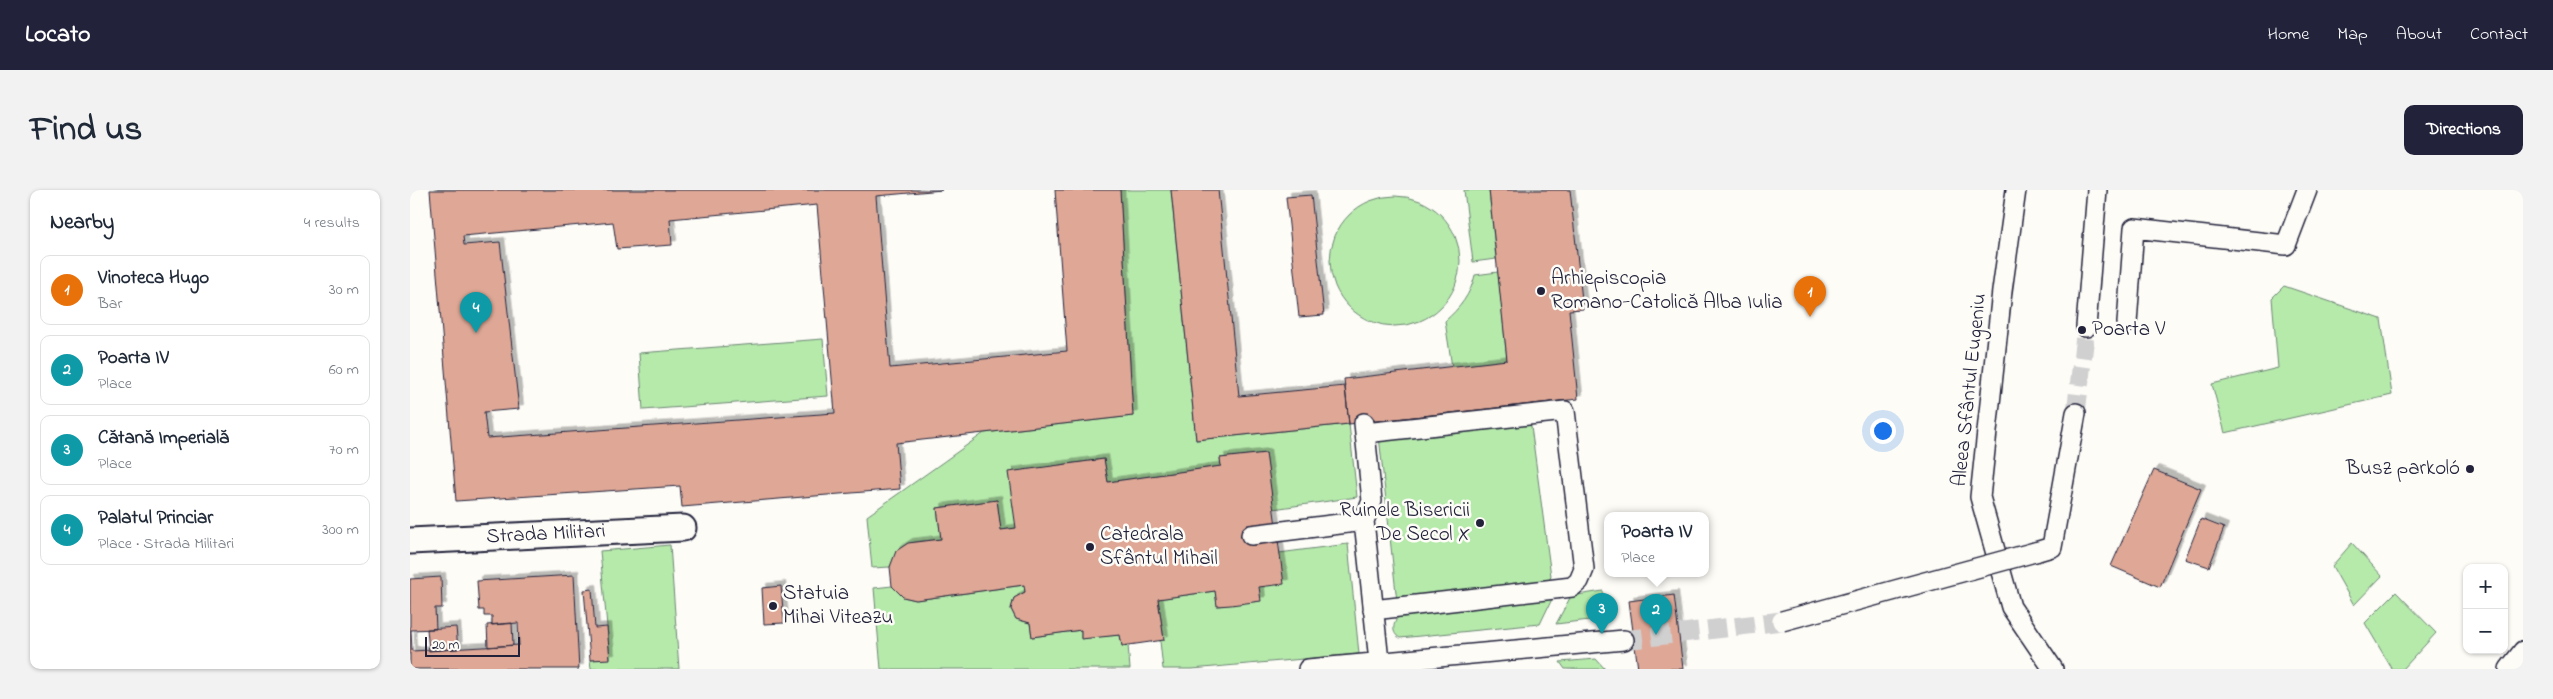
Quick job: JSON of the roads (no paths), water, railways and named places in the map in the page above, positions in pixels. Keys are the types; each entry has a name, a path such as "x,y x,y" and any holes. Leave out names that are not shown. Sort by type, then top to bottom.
{"street":[{"name":"Aleea Sfântul Eugeniu","path":"2016,190 2002,291 1980,497 2011,607 2053,669"},
{"path":"2086,327 2097,190"},
{"path":"2127,323 2134,228 2286,245 2307,190"},
{"path":"1373,610 1572,587 1579,581 1584,570 1565,411 1364,428 1372,501 1364,521 1373,610 1379,661"},
{"path":"1782,621 2052,547 2076,413"},
{"path":"1251,535 1364,521"},
{"name":"Strada Militari","path":"410,541 683,528"},
{"path":"1308,669 1624,640"},
{"path":"2509,669 2523,651"},
{"path":"2522,669 2523,657"}],"tunnel":[{"path":"2076,413 2086,327"},
{"path":"1624,640 1782,621"}],"place":[{"name":"Arhiepiscopia Romano-Catolică Alba Iulia","path":"1541,291"},
{"name":"Vinoteca Hugo","path":"1810,317"},
{"name":"Poarta V","path":"2082,330"},
{"name":"Palatul Princiar","path":"476,333"},
{"name":"Busz parkoló","path":"2470,469"},
{"name":"Ruinele Bisericii De Secol X","path":"1480,523"},
{"name":"Catedrala Sfântul Mihail","path":"1090,547"},
{"name":"Statuia Mihai Viteazu","path":"773,606"},
{"name":"Cătană Imperială","path":"1602,634"},
{"name":"Poarta IV","path":"1656,635"}]}
